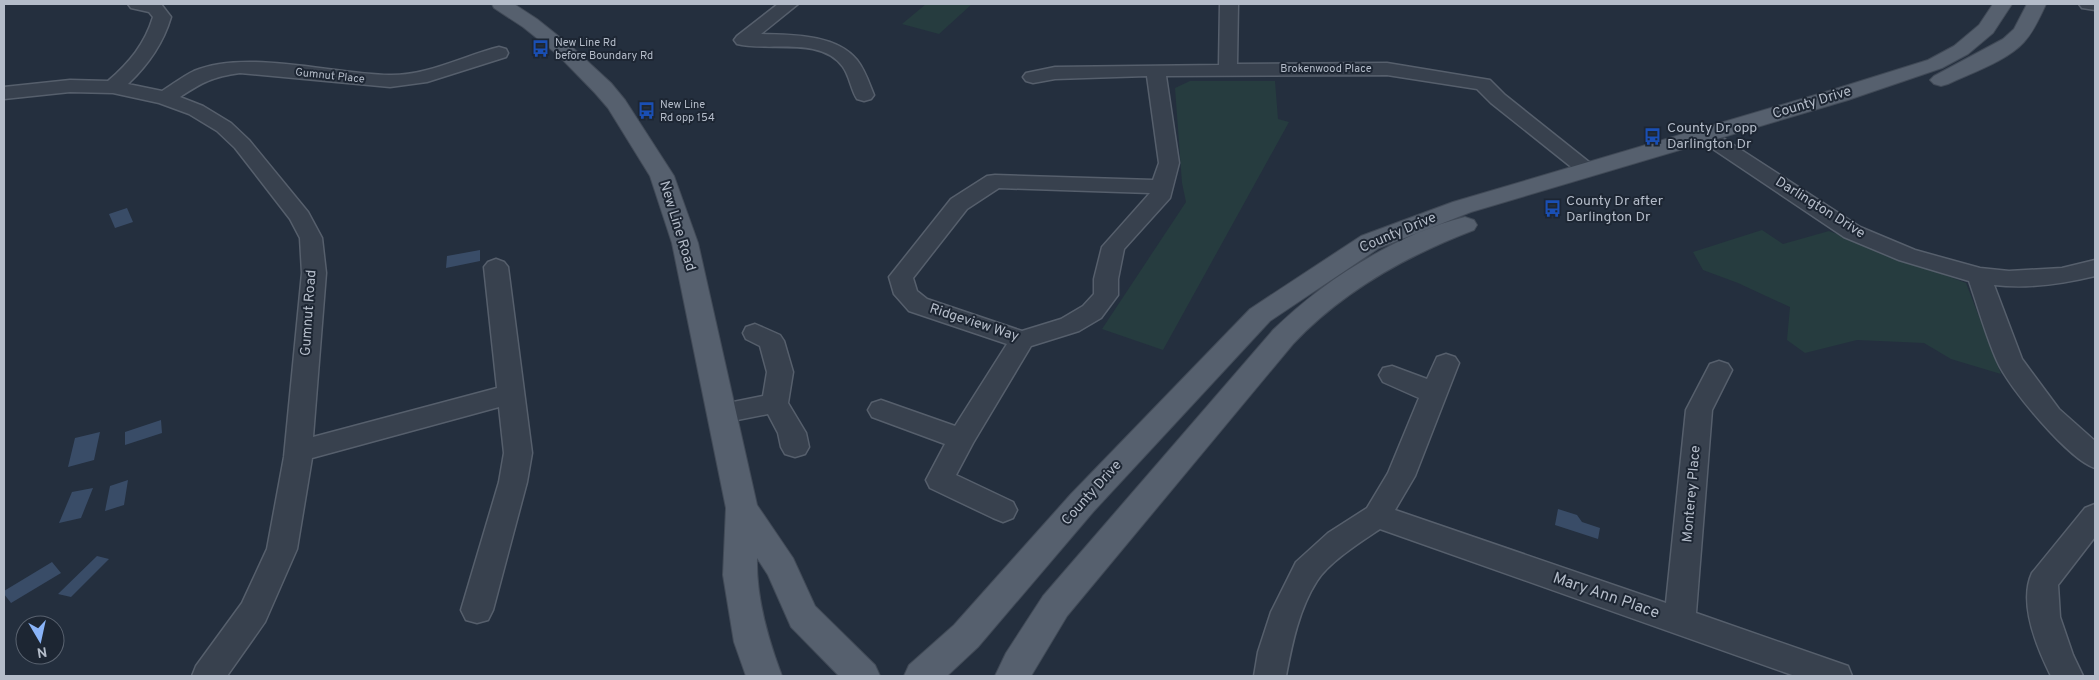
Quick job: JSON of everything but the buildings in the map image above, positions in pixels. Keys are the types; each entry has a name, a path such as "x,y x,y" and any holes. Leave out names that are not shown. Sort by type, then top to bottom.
{"main road":[{"name":"New Line Road","path":"501,4 530,23 565,51 603,88 617,105 662,176 685,243 742,508 740,575 752,642 764,676"},
{"name":"County Drive","path":"922,676 966,636 1082,503 1260,315 1370,242 1462,206 1840,95 1935,64 1961,50 1986,29 2002,4"},
{"name":"County Drive","path":"1013,676 1054,606 1283,337 1318,304 1394,256 1448,231 1520,206 1941,80 1982,60 2015,39 2030,20 2036,4"},
{"name":"New Line Road","path":"742,508 781,568 803,616 862,676"}],"street":[{"path":"113,87 132,71 159,32 165,9 137,4"},
{"path":"789,4 743,40 785,40 837,52 850,64 864,95"},
{"path":"1228,69 1229,4"},
{"path":"2088,4 2095,6"},
{"name":"Gumnut Place","path":"165,98 199,76 213,71 240,67 390,81 420,78 499,53"},
{"name":"Brokenwood Place","path":"1033,78 1056,73 1156,70 1387,69 1483,84 1498,99 1587,170"},
{"name":"Ridgeview Way","path":"1156,70 1169,163 1162,188 1159,198 1113,247 1106,279 1106,295 1092,312 1070,325 1022,340 918,305 906,294 901,277 958,204 995,181 1162,188"},
{"name":"Gumnut Road","path":"4,92 70,86 113,87 165,98 196,110 224,127 242,144 300,217 310,238 314,272 299,451 282,549 254,612 208,676"},
{"name":"Darlington Drive","path":"1705,135 1852,232 1907,255 1979,276 2009,279 2062,276 2095,268"},
{"path":"477,610 513,482 518,453 496,267"},
{"path":"1979,276 2010,362 2050,416 2095,457"},
{"path":"755,333 771,341 780,372 775,403 792,433 795,447"},
{"path":"1002,510 940,480 961,439 1022,340"},
{"path":"1270,676 1274,652 1286,612 1307,571 1338,542 1377,516 1401,476 1446,363"},
{"name":"Monterey Place","path":"1680,622 1699,410 1719,370"},
{"path":"1392,374 1433,393"},
{"path":"299,451 511,394"},
{"path":"722,413 775,403"},
{"path":"881,410 961,439"},
{"name":"Mary Ann Place","path":"1377,516 1836,676"},
{"path":"2067,676 2058,658 2044,617 2043,582 2095,516"}],"green space":[{"path":"926,4 972,4 939,34 902,24"},
{"path":"1190,81 1275,81 1278,119 1289,122 1163,350 1102,329 1186,202 1182,183 1175,88"},
{"path":"1762,230 1783,244 1829,231 1966,283 2001,374 1951,359 1924,343 1857,340 1805,353 1787,340 1790,307 1738,283 1703,270 1693,252"}],"water":[{"path":"127,208 133,222 115,228 109,214"},
{"path":"480,250 480,261 446,268 447,256"},
{"path":"161,420 162,433 125,445 125,432"},
{"path":"100,432 94,460 68,467 75,438"},
{"path":"128,480 124,505 105,511 110,486"},
{"path":"93,488 81,518 59,523 72,492"},
{"path":"1558,509 1577,515 1582,522 1600,528 1598,539 1555,525"},
{"path":"97,556 109,559 71,597 58,594"},
{"path":"52,562 61,573 11,603 4,594 4,591"}],"place":[{"name":"New Line Rd before Boundary Rd","path":"541,49"},
{"name":"New Line Rd opp 154","path":"646,111"},
{"name":"County Dr opp Darlington Dr","path":"1653,136"},
{"name":"County Dr after Darlington Dr","path":"1552,209"}]}
